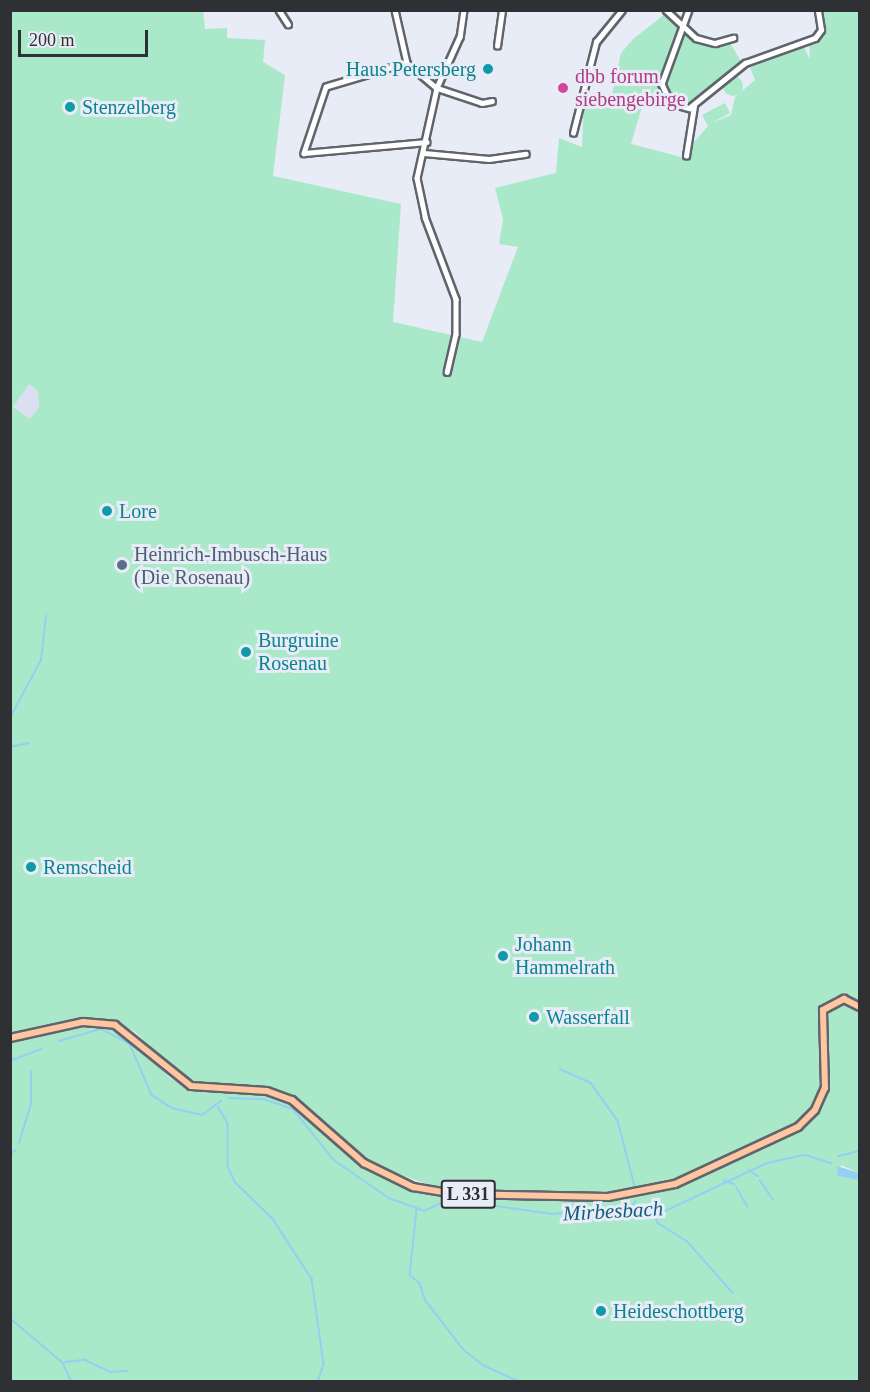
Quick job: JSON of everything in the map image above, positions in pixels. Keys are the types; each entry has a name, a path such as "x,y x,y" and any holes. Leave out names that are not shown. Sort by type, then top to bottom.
{"main road":[{"name":"L 331","path":"10,1038 83,1022 115,1025 136,1036 170,1073 191,1086 267,1091 291,1100 364,1163 413,1187 454,1194 608,1197 675,1184 798,1127 815,1110 825,1088 823,1010 838,1000 860,1007"}],"street":[{"path":"279,10 288,24"},
{"path":"395,10 407,63 437,88 482,103 492,101"},
{"path":"447,372 457,306 420,202 417,178 427,142 437,88 460,38 464,10"},
{"path":"497,46 502,10"},
{"path":"573,133 596,42 622,10"},
{"path":"666,10 682,27 706,42 733,38"},
{"path":"689,10 663,88 675,105 694,106"},
{"path":"686,156 694,106 745,63 819,35 818,10"},
{"path":"407,63 326,87 304,153 427,142"},
{"path":"424,153 489,159 526,154"}],"shaded area":[{"path":"29,384 38,391 39,407 30,419 13,407"}],"green space":[{"path":"10,11 203,11 205,29 227,28 227,38 265,40 263,62 285,75 273,176 401,204 393,322 482,342 518,247 499,244 503,219 495,188 556,173 559,138 582,147 584,98 610,103 621,53 633,39 665,14 700,44 730,43 742,63 689,104 661,97 641,110 631,144 681,157 708,126 702,115 725,103 730,113 712,123 731,115 735,97 755,80 749,64 804,47 810,60 809,43 824,36 821,11 859,11 859,1003 836,996 820,1008 821,1089 815,1106 794,1126 669,1183 618,1193 444,1190 375,1166 299,1100 276,1090 219,1089 181,1076 134,1031 113,1021 78,1020 11,1035","holes":["29,384 38,391 39,407 30,419 13,407"]},
{"path":"733,76 740,79 743,86 740,93 733,96 726,93 723,86 726,79"},
{"path":"840,1003 859,1012 859,1173 841,1165 838,1176 859,1180 859,1381 11,1381 10,1041 94,1025 125,1032 170,1078 189,1089 279,1097 363,1166 429,1193 620,1199 704,1175 812,1121 829,1083 826,1012"}],"water":[{"path":"837,1166 859,1173 859,1180 838,1176"}],"waterway":[{"path":"10,718 41,660 46,616"},
{"path":"10,747 29,743"},
{"name":"Mirbesbach","path":"59,1041 101,1029 130,1044 152,1095 172,1108 202,1115 221,1101"},
{"name":"Mirbesbach","path":"10,1061 42,1049"},
{"path":"560,1069 591,1083 618,1121 636,1190"},
{"path":"19,1143 31,1104 31,1071"},
{"name":"Mirbesbach","path":"229,1098 264,1099 293,1109 334,1160 389,1198 424,1211 448,1200"},
{"path":"218,1107 228,1123 228,1166 235,1182 273,1219 312,1279 324,1364 318,1382"},
{"path":"10,1154 16,1150"},
{"path":"838,1156 860,1151"},
{"name":"Mirbesbach","path":"455,1200 552,1214 630,1208 663,1212 767,1163 806,1155 831,1163"},
{"name":"Mirbesbach","path":"749,1170 758,1176"},
{"name":"Mirbesbach","path":"724,1180 734,1184"},
{"path":"760,1180 773,1199"},
{"path":"737,1188 748,1207"},
{"path":"631,1207 636,1201"},
{"path":"417,1210 410,1275 420,1283 426,1301 464,1350 483,1365 520,1382"},
{"path":"654,1211 658,1223 687,1241 733,1293"},
{"path":"10,1318 63,1363 72,1382"},
{"path":"65,1362 85,1360 111,1372 127,1371"},
{"path":"565,1382 607,1382"}],"place":[{"name":"Haus Petersberg","path":"488,69"},
{"name":"dbb forum siebengebirge","path":"563,88"},
{"name":"Stenzelberg","path":"70,107"},
{"name":"Lore","path":"107,511"},
{"name":"Heinrich-Imbusch-Haus (Die Rosenau)","path":"122,565"},
{"name":"Burgruine Rosenau","path":"246,652"},
{"name":"Remscheid","path":"31,867"},
{"name":"Johann Hammelrath","path":"503,956"},
{"name":"Wasserfall","path":"534,1017"},
{"name":"Heideschottberg","path":"601,1311"}]}
